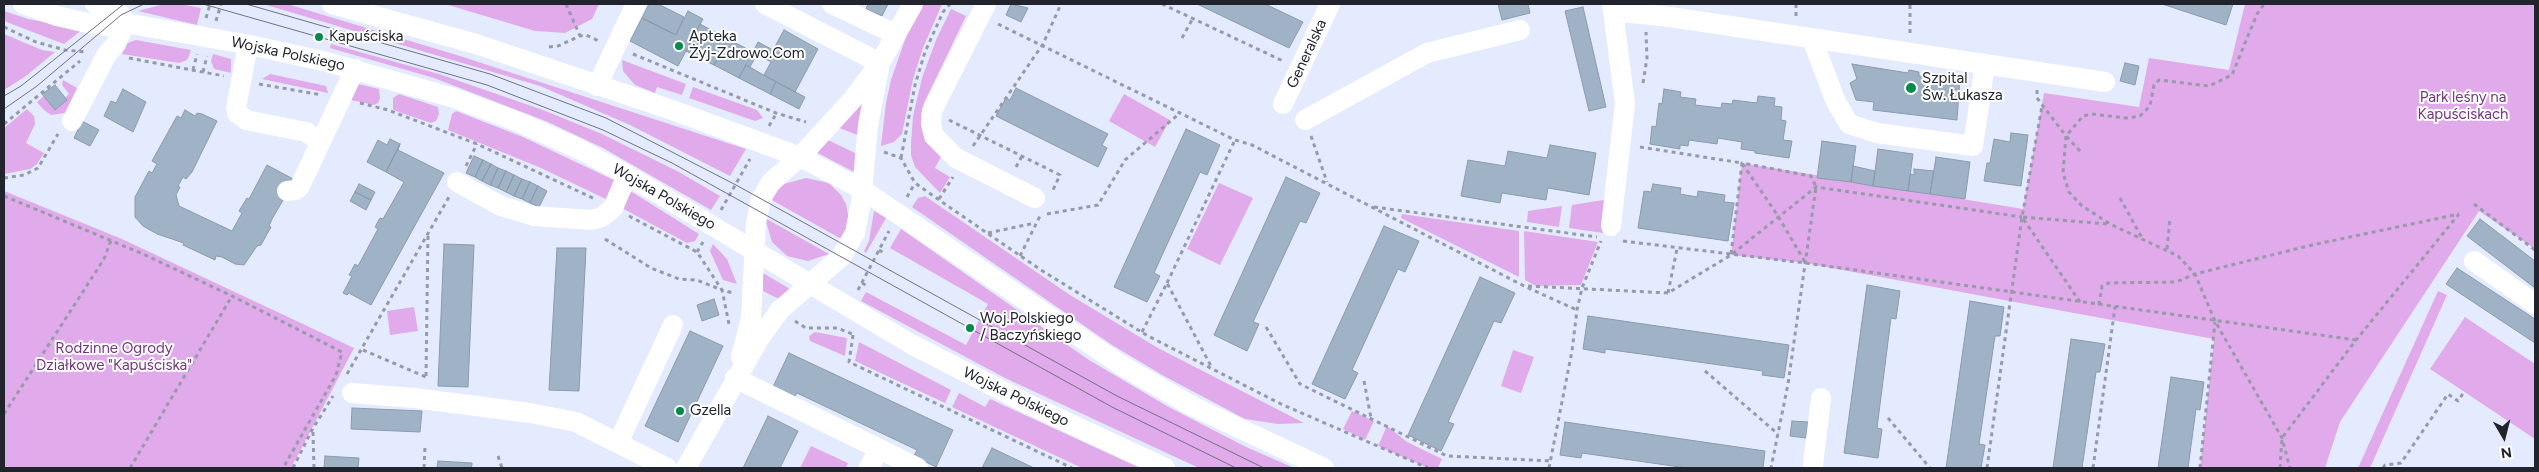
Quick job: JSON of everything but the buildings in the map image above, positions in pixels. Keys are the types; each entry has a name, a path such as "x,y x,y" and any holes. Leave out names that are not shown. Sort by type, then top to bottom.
{"street":[{"name":"Wojska Polskiego","path":"23,4 57,16 96,25 107,26 125,23 248,45 355,70 454,98 496,114 572,146 627,174 848,308 976,378 1166,468"},
{"name":"Wojska Polskiego","path":"95,4 121,15 125,23"},
{"path":"332,4 476,44 760,141 800,157 863,190 899,213 1055,322 1121,365 1192,406 1324,468"},
{"path":"598,86 636,4"},
{"path":"765,4 880,63"},
{"path":"832,4 855,9 895,34"},
{"path":"735,378 751,318 756,222 761,199 771,182 800,157 853,99 880,63 913,4"},
{"name":"Generalska","path":"1283,104 1330,4"},
{"path":"1610,234 1625,104 1612,7 1644,14 2105,82"},
{"path":"983,10 932,112 931,124 934,136 942,146 963,162 1038,206"},
{"path":"101,96 125,23"},
{"path":"1305,120 1427,53 1520,30"},
{"path":"1812,38 1836,102 1849,124 1877,133 1972,146 1985,64"},
{"path":"248,45 236,108 241,117 306,132 316,139 320,145"},
{"path":"72,121 107,54 117,50"},
{"path":"686,468 758,340 780,310 841,257 848,247 859,220 866,146 880,63"},
{"path":"287,192 296,190 300,186 355,70"},
{"path":"457,182 501,206 534,216 592,220 602,217 613,208 627,174"},
{"path":"2474,261 2535,304"},
{"path":"618,443 673,325"},
{"path":"735,378 918,468"},
{"path":"344,388 530,413 576,422 667,468"},
{"path":"1814,465 1820,398"},
{"path":"869,468 879,449"}],"path":[{"path":"566,4 580,36"},
{"path":"950,4 943,12 925,52 915,85 902,158 915,183 1041,270 1142,332 1281,404 1343,429 1428,468"},
{"path":"939,199 1043,44 1061,4"},
{"path":"1162,4 1299,69"},
{"path":"1909,54 1910,4"},
{"path":"2264,4 2257,14 2232,75 2209,86 2159,80 2154,85 2150,106 2140,116 2126,118 2092,114 2083,116 2066,136 2063,173 2069,192 2081,205 2110,224 2167,249 2178,256 2196,274 2215,321 2282,438 2290,468"},
{"path":"983,10 1043,44 1235,140 1252,145 1524,286 1577,310"},
{"path":"1642,87 1647,58 1644,14"},
{"path":"1182,38 1193,18"},
{"path":"4,27 36,42 65,50 91,52 4,124"},
{"path":"540,45 558,46 586,35 776,113 824,130"},
{"path":"117,50 241,80 388,110 477,144 613,208 697,252 776,113"},
{"path":"2035,72 2037,98 2080,151"},
{"path":"1987,468 2022,217 2043,105"},
{"path":"1038,206 1098,205 1125,160 1180,113"},
{"path":"1142,332 1235,140"},
{"path":"292,468 312,430 344,388 362,350 477,144"},
{"path":"866,146 902,158"},
{"path":"1633,146 1811,176 1816,187 1806,263 1779,435 1772,468"},
{"path":"1742,163 1778,216 1806,263"},
{"path":"1730,255 1742,163"},
{"path":"838,328 915,183"},
{"path":"1524,286 1668,293 1730,255 1816,187 2022,217 2110,224"},
{"path":"4,196 111,240 232,296 342,352 336,375 283,468"},
{"path":"2120,198 2142,239"},
{"path":"2474,204 2535,250"},
{"path":"1374,207 1610,234 1677,249 1806,263 2356,340"},
{"path":"2099,305 2102,286 2109,283 2128,281 2165,284 2176,282 2196,274 2312,245 2459,214 2356,340 2282,438 2280,468"},
{"path":"2022,217 2081,302"},
{"path":"2167,249 2170,218"},
{"path":"988,233 1036,223"},
{"path":"428,232 426,376 440,401"},
{"path":"1549,468 1552,461 1582,288 1610,234"},
{"path":"605,239 651,268 679,279 697,280 722,290 728,329"},
{"path":"4,414 104,259 111,240"},
{"path":"1668,293 1677,249"},
{"path":"879,250 886,254"},
{"path":"862,283 868,287"},
{"path":"1167,283 1212,369"},
{"path":"130,468 232,296"},
{"path":"2093,468 2116,307"},
{"path":"2200,468 2215,321"},
{"path":"1266,328 1300,384 1447,456 1552,461"},
{"path":"853,335 849,362 1072,468"},
{"path":"362,350 426,376"},
{"path":"1705,371 1779,435"},
{"path":"1364,381 1372,419"},
{"path":"2383,468 2385,465 2401,464 2448,394 2458,401 2464,392"},
{"path":"1888,418 1930,468"},
{"path":"312,430 314,468"},
{"path":"424,468 425,447"},
{"path":"498,456 502,468"}],"green space":[{"path":"164,4 180,4 201,8 197,25 138,11"},
{"path":"263,4 287,4 460,56 746,149 730,176 630,125 540,86"},
{"path":"445,4 599,4 592,19 565,33 535,31"},
{"path":"923,4 942,4 923,48 913,79 902,134 894,142 881,146 891,80 908,31"},
{"name":"Park leśny na Kapuściskach","path":"2245,4 2535,4 2535,249 2479,211 2340,422 2325,468 2200,468 2214,339 1805,263 1731,255 1742,163 2023,209 2044,93 2139,107 2149,58 2229,70"},
{"path":"951,9 966,16 924,103 921,115 922,128 929,144 941,157 935,168 950,177 940,193 915,167 911,155 911,144 913,116 922,78 936,40"},
{"path":"4,11 28,19 83,29 64,44 4,21"},
{"path":"4,34 42,50 55,52 26,76 4,90"},
{"path":"136,40 191,50 187,60 179,63 122,54 125,44"},
{"path":"331,44 439,74 543,110 602,134 679,172 720,196 711,210 603,148 548,122 434,78 330,48"},
{"path":"213,54 231,59 231,73 214,69 211,61"},
{"path":"622,60 686,84 682,95 657,87 655,93 635,85 623,71"},
{"path":"270,74 326,86 328,93 262,79"},
{"path":"63,80 77,88 65,113 51,115 37,102 44,96 55,110 67,100 65,98 69,94 62,85"},
{"path":"354,83 379,89 380,99 378,103 374,105 351,100"},
{"path":"693,87 757,110 763,118 755,121 689,98"},
{"path":"399,94 438,107 439,114 436,121 431,123 393,110 393,98"},
{"path":"1124,94 1170,120 1155,147 1109,121"},
{"path":"863,100 860,136 837,127"},
{"path":"27,109 34,116 35,124 26,143 44,153 37,164 30,169 4,174 4,128"},
{"path":"456,111 523,137 618,182 610,201 541,168 448,130 452,114"},
{"path":"826,139 857,154 854,172 816,152"},
{"path":"806,178 829,183 841,195 846,204 849,219 843,240 770,199 784,184"},
{"path":"1219,183 1253,198 1220,265 1187,249"},
{"name":"Rodzinne Ogrody Działkowe \"Kapuściska\"","path":"4,191 122,239 354,348 291,468 4,468"},
{"path":"632,192 699,234 695,241 687,243 620,207 625,195"},
{"path":"925,196 1070,295 1158,348 1304,423 1278,424 1245,419 1164,376 1112,345 912,207 918,198"},
{"path":"1609,199 1603,233 1569,228 1572,205"},
{"path":"1562,206 1559,227 1527,222 1528,211"},
{"path":"874,211 886,218 866,253 864,251 869,241"},
{"path":"1402,214 1519,231 1519,277 1401,218"},
{"path":"765,218 829,254 808,261 787,256 772,242"},
{"path":"901,229 1089,360 1167,406 1244,446 1294,468 1199,468 1005,378 861,301 866,292 966,345 988,304 890,248"},
{"path":"1524,231 1598,242 1581,285 1536,286 1525,280"},
{"path":"713,244 727,259 737,284 723,280 710,251"},
{"path":"763,273 790,289 779,299 763,291"},
{"path":"2438,291 2447,295 2370,468 2358,468"},
{"path":"414,307 418,331 390,335 387,311"},
{"path":"2465,317 2535,364 2535,439 2430,369"},
{"path":"815,332 847,338 845,356 810,341 809,336"},
{"path":"859,342 951,390 945,403 855,361"},
{"path":"1513,350 1534,357 1521,393 1501,386"},
{"path":"959,393 985,407 990,399 1140,468 1082,468 952,407"},
{"path":"1352,411 1374,421 1365,440 1343,429"},
{"path":"1387,426 1407,442 1442,459 1438,468 1428,468 1378,446"},
{"path":"811,446 848,463 846,468 800,468"}],"tram line":[{"path":"4,96 21,86 124,4"},
{"path":"4,109 37,86 121,15 144,4"},
{"path":"203,4 487,85 603,130 672,163 1112,407 1236,468"},
{"path":"246,4 490,74 606,118 736,185 1117,396 1264,468"}],"place":[{"name":"Kapuściska","path":"319,37"},
{"name":"Apteka Żyj-Zdrowo.Com","path":"679,46"},
{"name":"Szpital Św. Łukasza","path":"1911,88"},
{"name":"Woj.Polskiego / Baczyńskiego","path":"970,328"},
{"name":"Gzella","path":"680,411"}]}
